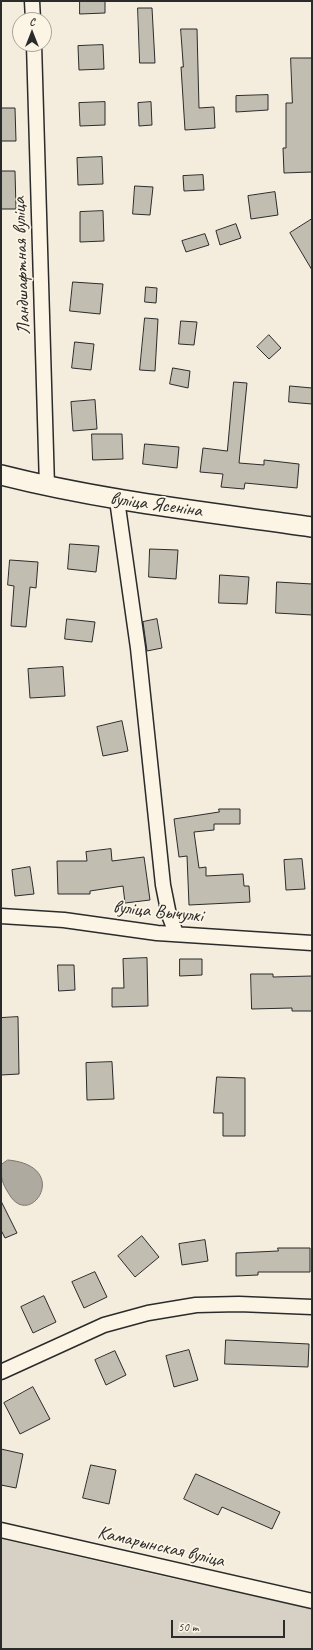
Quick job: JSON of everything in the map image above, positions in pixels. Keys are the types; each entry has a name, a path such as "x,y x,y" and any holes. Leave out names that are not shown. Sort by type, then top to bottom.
{"street":[{"path":"32,1 33,12"},
{"name":"Ландшафтная вуліца","path":"34,52 48,487"},
{"name":"вуліца Ясеніна","path":"1,475 48,487 117,500 312,527"},
{"path":"117,500 138,648 163,885 168,915 176,933"},
{"name":"вуліца Вычулкі","path":"1,916 64,920 157,933 176,933 312,943"},
{"path":"1,1372 104,1325 148,1313 196,1305 239,1304 312,1307"},
{"name":"Камарынская вуліца","path":"1,1530 312,1601"}],"shaded area":[{"path":"8,1160 28,1165 39,1173 42,1183 41,1193 35,1201 27,1205 18,1203 9,1194 2,1181 1,1170 1,1165"},
{"path":"1,1539 312,1609 312,1649 1,1649"}],"building":[{"path":"80,1 105,1 105,13 80,14"},
{"path":"138,8 152,8 155,63 140,63"},
{"path":"181,29 197,29 199,108 214,107 215,128 185,130 181,67 183,67"},
{"path":"103,45 104,69 79,70 78,46"},
{"path":"291,58 312,58 312,172 284,173 283,148 286,148 286,103 292,103"},
{"path":"268,95 268,110 236,112 236,96"},
{"path":"105,102 105,125 80,126 79,103"},
{"path":"151,102 152,125 139,126 138,103"},
{"path":"1,108 15,108 16,141 1,141"},
{"path":"102,157 103,184 78,185 77,158"},
{"path":"1,171 15,171 16,209 1,209"},
{"path":"203,175 204,190 184,191 183,176"},
{"path":"135,186 153,187 150,215 133,214"},
{"path":"275,192 278,215 251,219 248,196"},
{"path":"103,211 104,241 80,242 80,212"},
{"path":"312,219 312,270 290,233"},
{"path":"236,224 241,238 220,245 216,231"},
{"path":"205,234 209,245 186,252 182,241"},
{"path":"73,282 103,284 100,314 70,311"},
{"path":"146,287 157,288 156,303 145,302"},
{"path":"145,318 158,319 155,371 140,370"},
{"path":"181,321 197,322 194,345 179,344"},
{"path":"269,335 281,348 269,359 257,347"},
{"path":"75,342 94,344 91,370 72,368"},
{"path":"173,368 190,371 188,388 170,384"},
{"path":"234,382 247,383 239,463 264,465 264,460 299,464 297,488 245,483 244,489 221,487 223,474 200,472 203,448 227,451"},
{"path":"290,386 312,388 312,404 289,402"},
{"path":"95,400 97,429 73,431 71,402"},
{"path":"92,434 122,434 123,459 93,460"},
{"path":"145,444 179,447 177,468 143,464"},
{"path":"70,544 99,546 96,572 68,569"},
{"path":"150,549 178,550 176,579 149,577"},
{"path":"10,560 38,562 36,588 30,587 26,627 11,626 14,586 8,585"},
{"path":"220,575 249,577 247,604 219,603"},
{"path":"277,582 312,584 312,615 276,613"},
{"path":"67,619 95,622 92,642 65,639"},
{"path":"157,619 162,648 147,651 143,622"},
{"path":"63,667 65,696 30,698 28,669"},
{"path":"122,721 128,751 103,756 97,727"},
{"path":"219,809 240,809 240,824 214,824 214,830 194,832 199,868 206,867 206,876 243,874 244,886 249,886 250,902 189,905 187,856 179,857 174,819 219,812"},
{"path":"111,849 112,861 144,857 150,900 125,903 123,886 90,891 90,894 58,894 57,861 87,861 86,852"},
{"path":"302,859 305,889 286,890 284,860"},
{"path":"30,867 34,894 15,896 12,870"},
{"path":"147,958 148,1006 112,1007 112,988 124,988 123,959"},
{"path":"180,959 202,959 202,975 180,976"},
{"path":"58,965 74,965 75,990 59,991"},
{"path":"251,974 273,974 273,977 312,976 312,1011 292,1011 292,1008 252,1009"},
{"path":"18,1017 19,1074 1,1075 1,1018"},
{"path":"112,1062 114,1099 87,1100 86,1063"},
{"path":"217,1077 245,1078 245,1136 223,1136 223,1113 214,1113"},
{"path":"1,1201 17,1233 5,1238 1,1230"},
{"path":"142,1236 159,1257 135,1277 118,1256"},
{"path":"205,1240 208,1261 182,1265 179,1244"},
{"path":"278,1248 310,1248 310,1272 258,1272 258,1275 236,1276 236,1253 278,1251"},
{"path":"95,1272 107,1297 84,1308 72,1282"},
{"path":"44,1296 56,1322 33,1333 21,1307"},
{"path":"226,1340 309,1344 308,1367 225,1364"},
{"path":"189,1350 198,1380 174,1387 166,1356"},
{"path":"115,1351 126,1375 106,1385 95,1360"},
{"path":"33,1387 50,1419 20,1434 4,1403"},
{"path":"1,1449 23,1454 16,1488 1,1485"},
{"path":"91,1465 116,1470 109,1504 83,1498"},
{"path":"196,1474 280,1512 272,1529 222,1507 218,1515 184,1499"}]}
